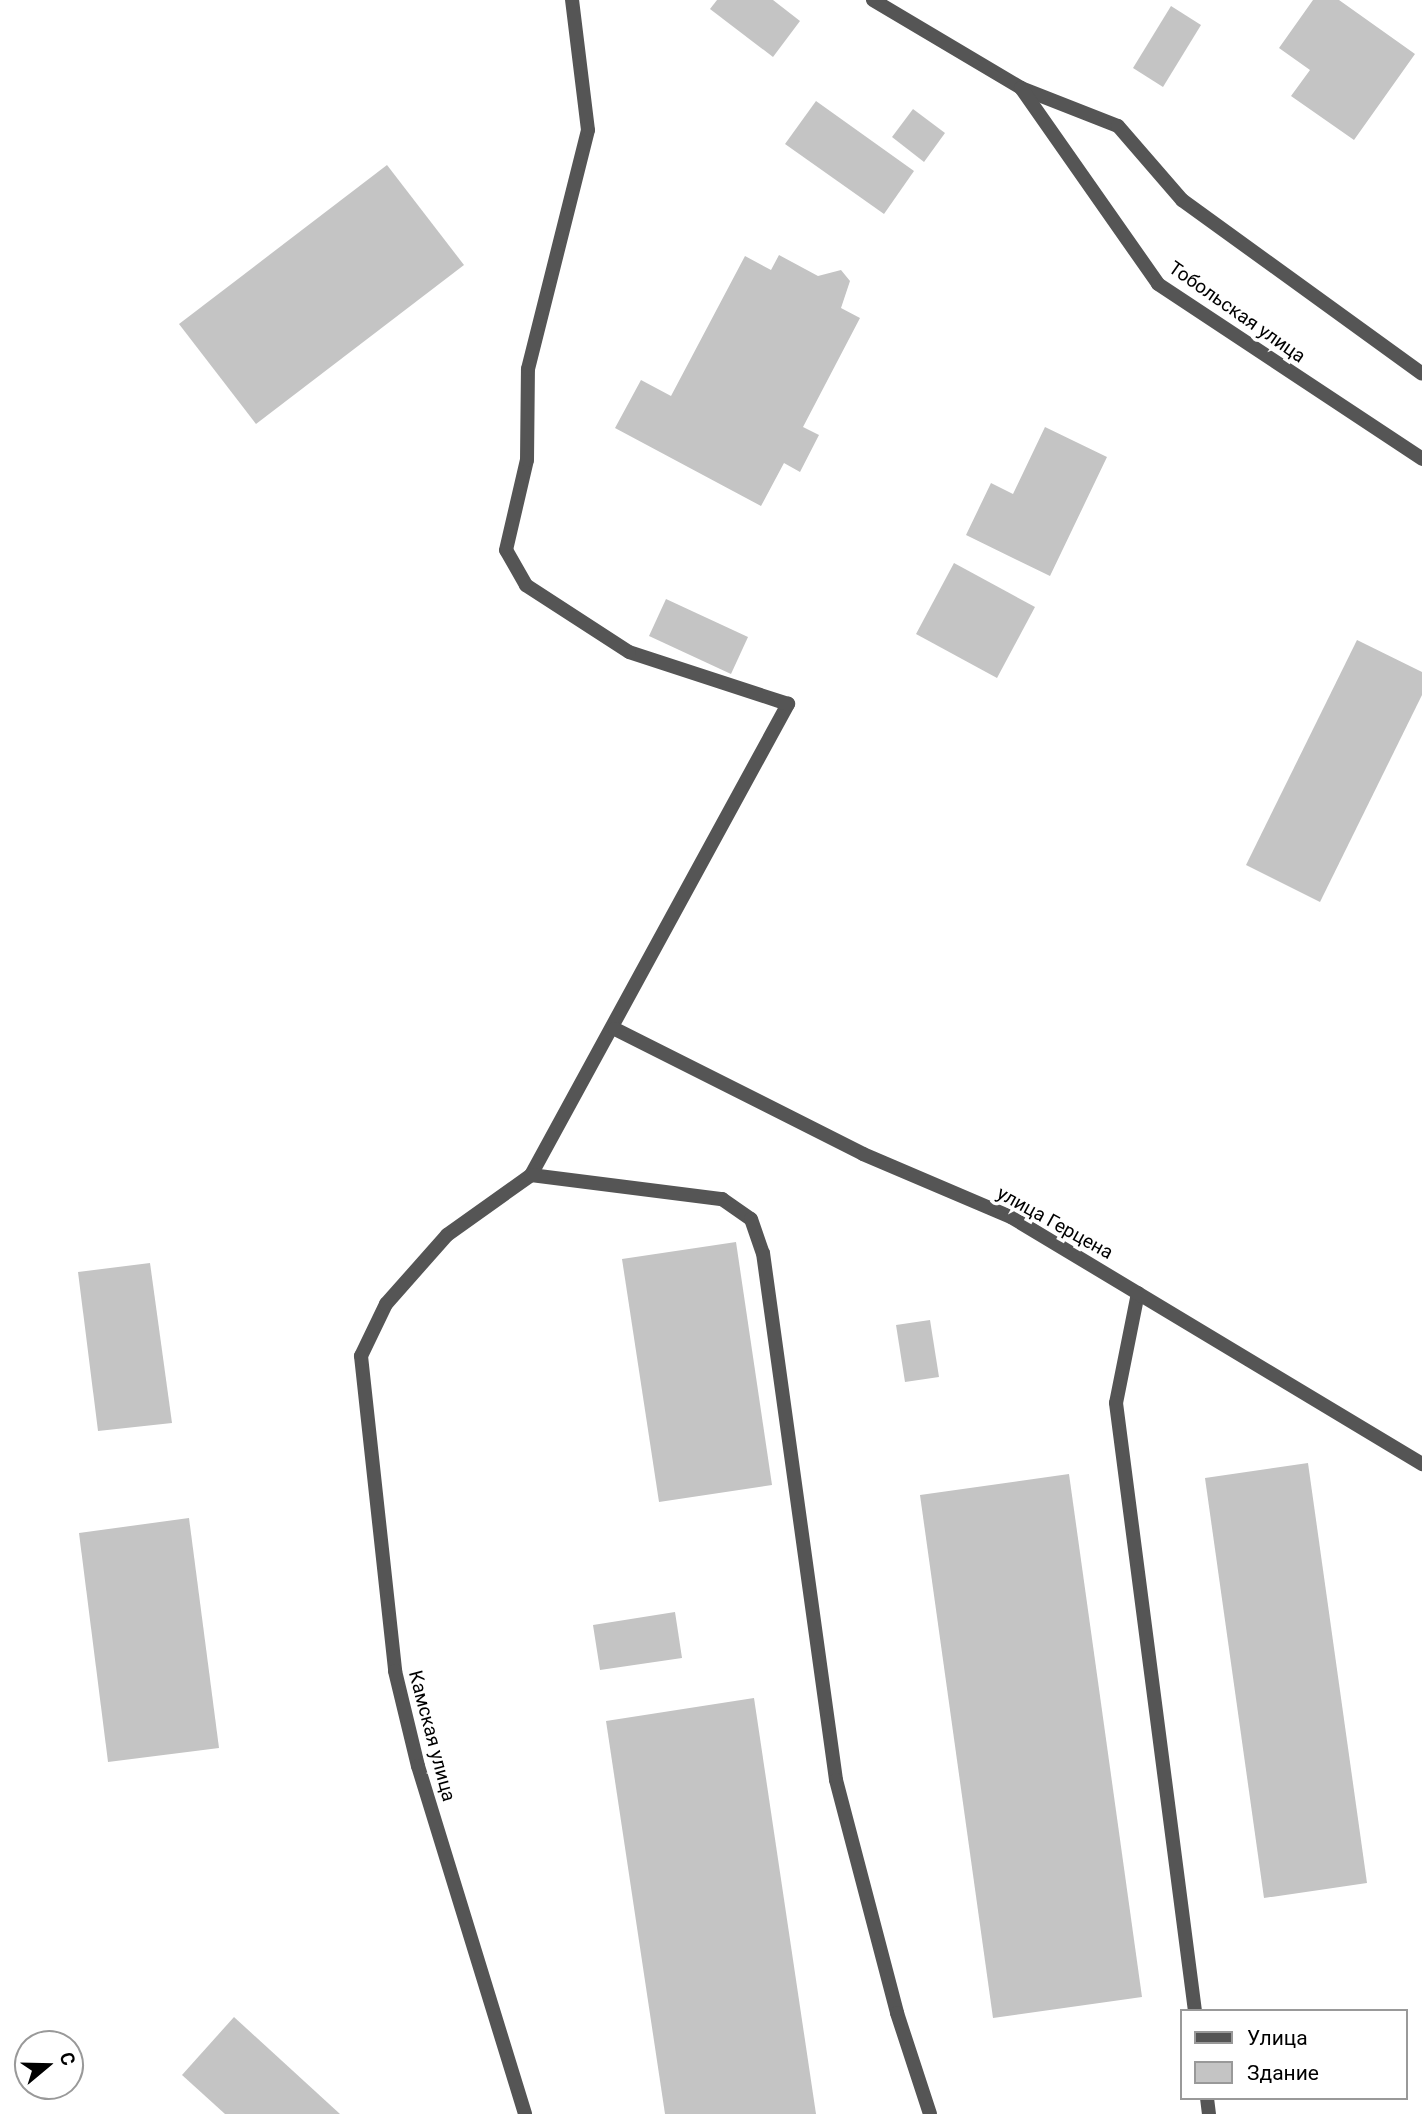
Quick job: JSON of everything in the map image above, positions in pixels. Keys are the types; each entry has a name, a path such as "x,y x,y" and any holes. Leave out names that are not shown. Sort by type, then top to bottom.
{"street":[{"path":"572,0 588,130 528,369 527,460 506,550 526,585 629,652 788,704 615,1029 531,1175 722,1199 751,1219 763,1252 836,1780 897,2013 930,2114"},
{"path":"873,0 1021,88 1118,126 1182,200 1422,374"},
{"name":"Тобольская улица","path":"1021,88 1157,284 1422,459"},
{"name":"улица Герцена","path":"615,1029 863,1154 1011,1217 1422,1464"},
{"name":"Камская улица","path":"525,2114 418,1766 395,1671 361,1356 386,1304 447,1235 531,1175"},
{"path":"1138,1293 1116,1403 1195,2009"}],"building":[{"path":"717,0 773,0 800,21 773,57 710,9"},
{"path":"1313,0 1339,0 1415,54 1354,140 1291,96 1310,70 1279,48"},
{"path":"1171,6 1201,25 1163,87 1133,68"},
{"path":"816,101 914,171 884,214 785,144"},
{"path":"913,109 945,133 924,162 892,137"},
{"path":"387,165 464,265 256,424 179,324"},
{"path":"779,255 818,276 841,270 850,281 841,308 860,318 803,427 819,435 800,472 784,463 761,506 615,428 641,380 671,396 745,256 771,270"},
{"path":"1045,427 1107,457 1050,576 966,535 991,483 1013,494"},
{"path":"954,563 1035,607 997,678 916,634"},
{"path":"666,599 748,637 731,674 649,636"},
{"path":"1357,640 1422,672 1422,695 1320,902 1246,865"},
{"path":"736,1242 772,1485 659,1502 622,1259"},
{"path":"150,1263 172,1423 98,1431 78,1272"},
{"path":"930,1320 939,1377 905,1382 896,1325"},
{"path":"1308,1463 1367,1883 1264,1898 1205,1478"},
{"path":"1069,1474 1142,1997 993,2018 920,1495"},
{"path":"189,1518 219,1748 108,1762 79,1533"},
{"path":"675,1612 682,1658 600,1670 593,1625"},
{"path":"754,1698 816,2114 665,2114 606,1721"},
{"path":"234,2017 340,2114 225,2114 182,2075"}]}
